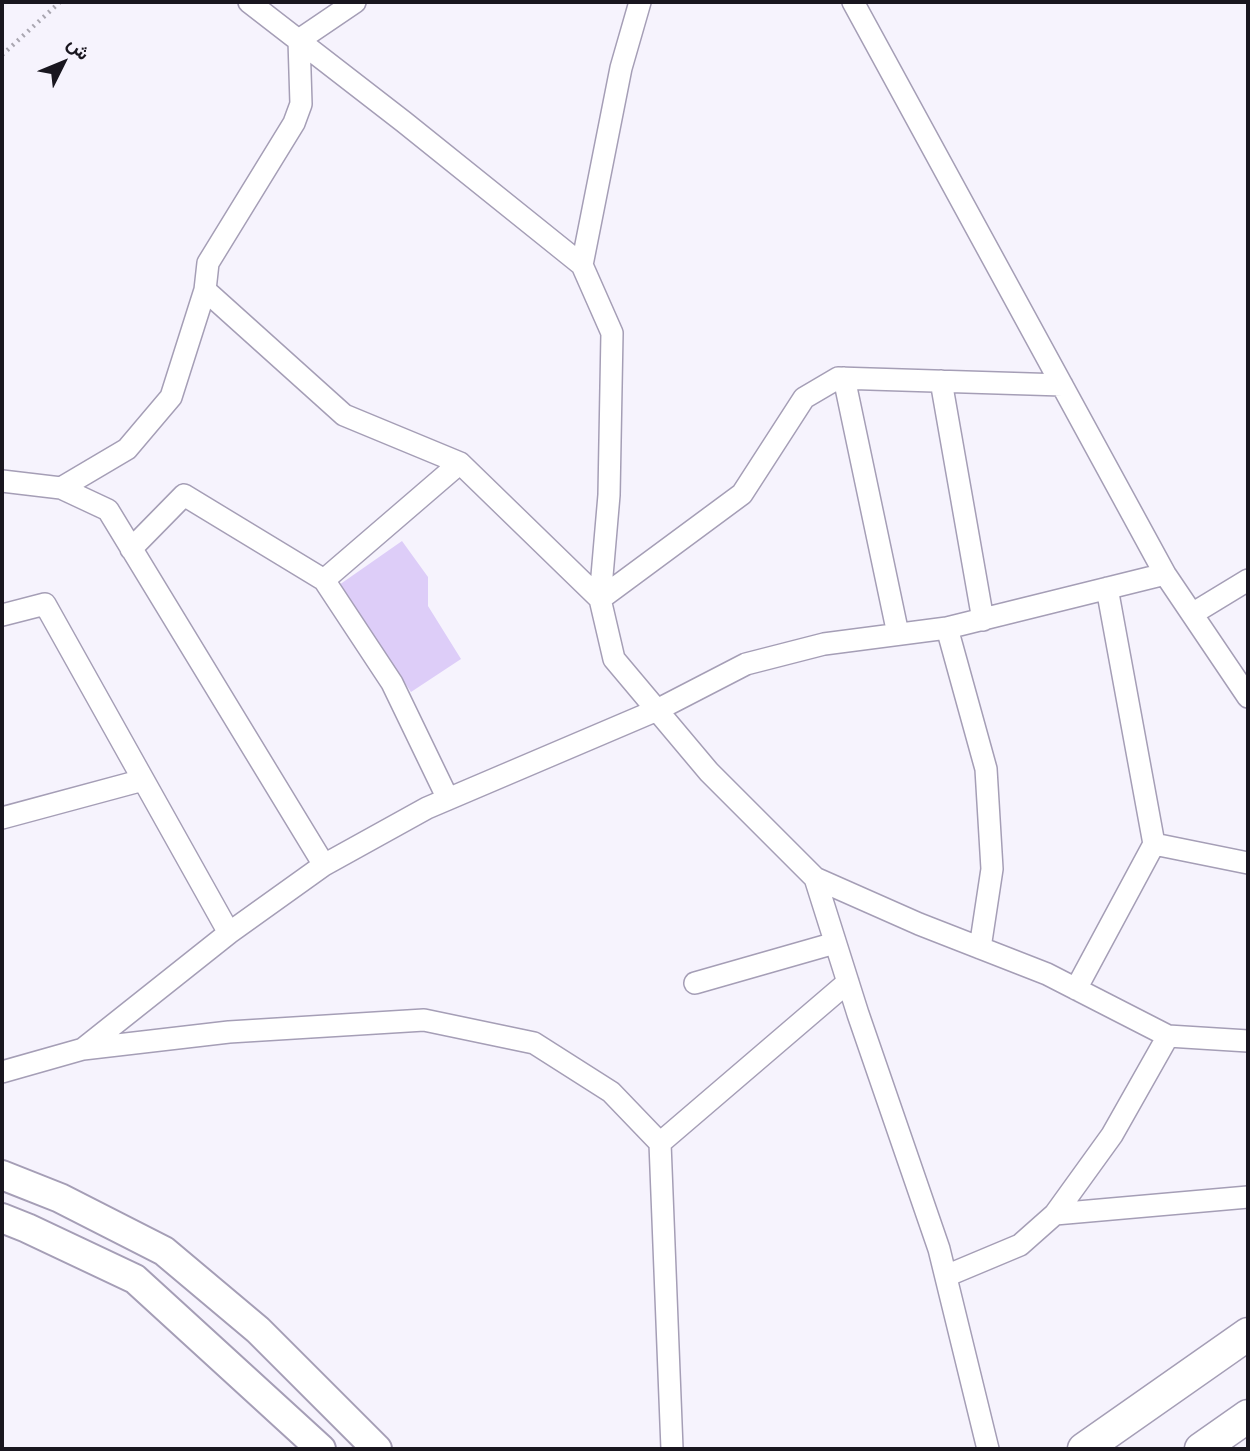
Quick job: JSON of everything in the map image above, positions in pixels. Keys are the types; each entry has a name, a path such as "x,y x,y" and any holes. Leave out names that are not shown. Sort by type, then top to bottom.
{"main road":[{"path":"1084,1449 1248,1334"},
{"path":"1201,1449 1248,1416"}],"street":[{"path":"249,2 582,265 612,333 609,495 600,599 614,659 709,772 815,878 1047,974 1168,1036 1248,1041"},
{"path":"299,40 355,2"},
{"path":"582,265 621,68 640,2"},
{"path":"853,2 1165,574 1248,697"},
{"path":"61,488 127,449 171,397 205,290 208,263 293,123 301,104 299,40"},
{"path":"205,290 344,415 460,463 600,599"},
{"path":"600,599 742,494 804,398 838,378 1062,385"},
{"path":"844,378 898,634"},
{"path":"941,382 983,620"},
{"path":"324,580 460,463"},
{"path":"2,481 61,488 108,510 324,865"},
{"path":"131,549 184,495 324,580 392,683 448,799"},
{"path":"83,1049 229,933 324,865 427,808 657,710 746,664 824,644 947,628 1165,574"},
{"path":"1192,614 1248,580"},
{"path":"1076,989 1154,844 1107,588"},
{"path":"2,615 45,604 229,933"},
{"path":"947,628 986,769 992,869 980,947"},
{"path":"2,818 143,780"},
{"path":"1154,844 1248,863"},
{"path":"815,878 939,1249 988,1449"},
{"path":"695,983 835,943"},
{"path":"660,1143 848,982"},
{"path":"2,1072 83,1049 229,1032 424,1020 534,1043 611,1092 660,1143 671,1449"},
{"path":"946,1276 1020,1245 1055,1214 1112,1135 1168,1036"},
{"path":"2,1175 60,1198 164,1251 258,1330 377,1449"},
{"path":"1055,1214 1248,1197"},
{"path":"2,1218 135,1279 321,1449"}],"path":[{"path":"2,55 60,2"}],"building":[{"path":"402,541 428,577 428,606 461,659 411,692 339,585"}]}
